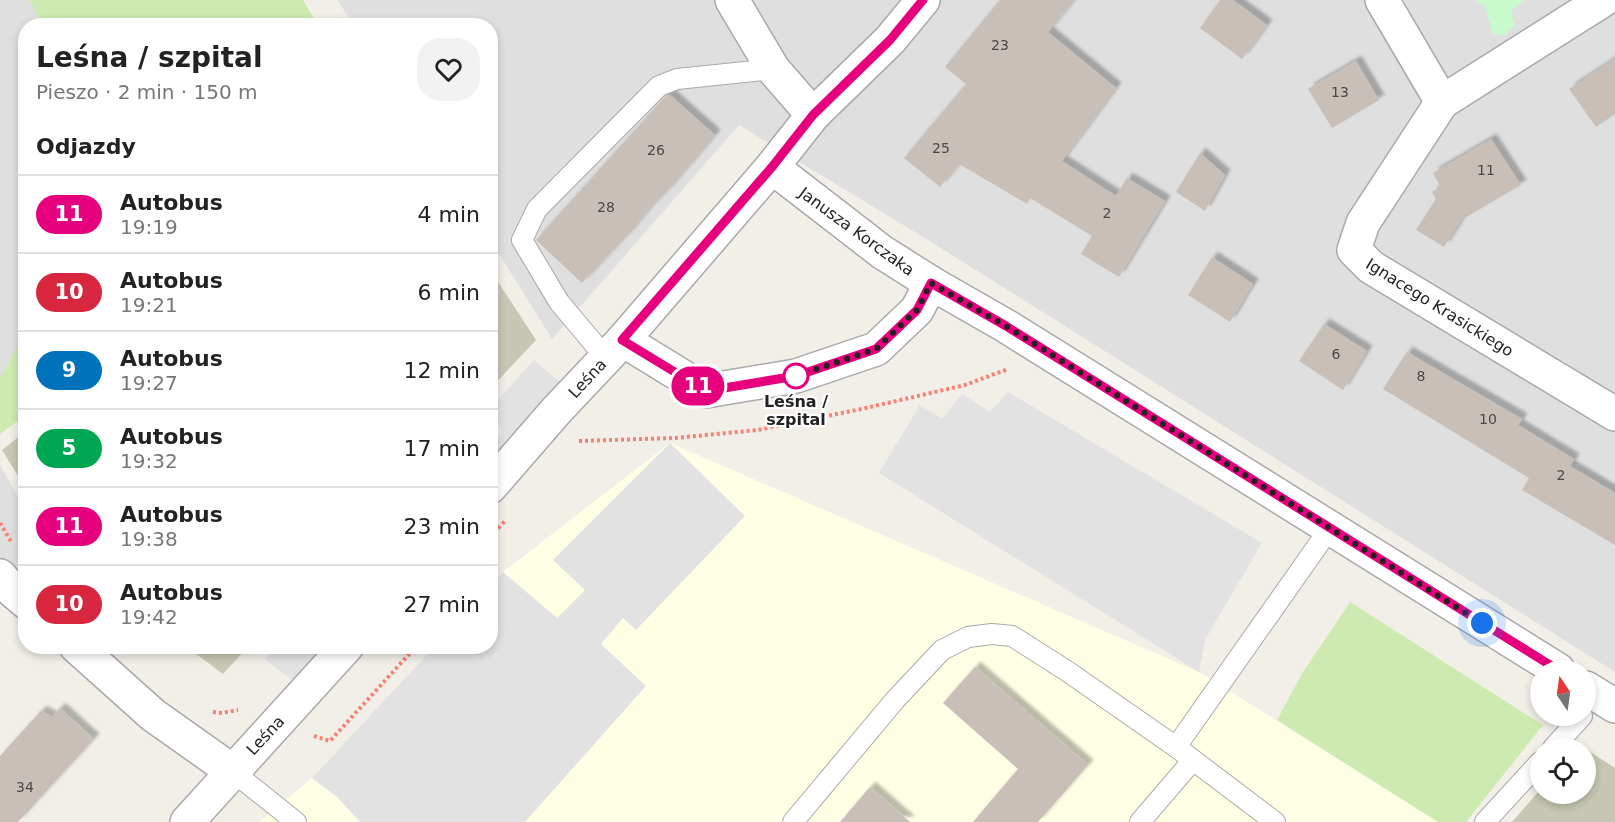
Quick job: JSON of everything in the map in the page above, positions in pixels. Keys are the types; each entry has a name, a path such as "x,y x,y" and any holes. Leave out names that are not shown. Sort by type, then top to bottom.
{"street":[{"path":"732,0 773,69 813,115"},
{"name":"Leśna","path":"498,478 614,349 772,167 813,115 890,40 923,0"},
{"path":"1382,0 1442,102"},
{"name":"Ignacego Krasickiego","path":"1603,0 1442,102 1363,223 1354,250 1371,267 1615,414"},
{"name":"Janusza Korczaka","path":"772,167 882,252 1006,326 1542,660"},
{"path":"614,349 706,391 796,376 876,349 917,310 931,283"},
{"path":"0,576 18,595"},
{"path":"85,654 153,715 232,771"},
{"name":"Leśna","path":"186,822 340,654"}],"lane":[{"path":"614,349 559,302 522,240 537,209 659,86 677,79 773,69"},
{"path":"1176,747 1330,528"},
{"path":"793,822 895,700 942,650 968,637 992,634 1012,636 1068,671 1176,747 1271,821"},
{"path":"1562,738 1573,726"},
{"path":"1140,822 1193,760"},
{"name":"Leśna","path":"232,771 296,822"},
{"path":"1485,822 1530,773"}],"path":[{"path":"579,441 675,438 758,430 965,385 1010,369"}],"shaded area":[{"path":"0,0 29,0 40,18 18,18 18,345 0,378"},
{"path":"337,0 1615,0 1615,672 928,240 739,125 552,339 498,252 498,18 349,18"},
{"path":"498,282 536,340 498,381"},
{"path":"534,360 573,393 498,479 498,437 502,433 498,422 498,399"},
{"path":"1008,392 1262,543 1206,638 1199,672 879,473 920,405 942,419 962,394 990,412"},
{"path":"18,437 18,476 2,450"},
{"path":"670,443 1199,672 1438,822 259,822 312,778 427,654 498,654 498,578"},
{"path":"670,443 745,516 636,630 623,618 601,644 646,686 525,822 360,822 337,797 312,778 427,654 498,654 498,578 503,572 557,618 585,590 553,560"},
{"path":"0,465 18,497 18,567 0,579"},
{"path":"196,654 242,654 223,674"},
{"path":"270,654 340,654 307,690 265,659"},
{"path":"1596,756 1615,768 1615,822 1512,822 1530,801 1530,804 1596,804"}],"green space":[{"path":"29,0 303,0 314,18 40,18"},
{"path":"1475,0 1524,0 1511,11 1515,26 1503,36 1492,33 1485,6"},
{"path":"18,345 18,421 0,434 0,378"},
{"path":"1350,602 1530,717 1530,726 1542,726 1533,738 1530,738 1530,741 1466,822 1438,822 1277,720 1303,672"}],"building":[{"path":"1000,0 1074,0 1048,32 1116,88 1062,161 1116,196 1127,178 1165,201 1119,277 1081,254 1092,236 1030,198 1027,204 959,164 940,187 904,158 966,84 945,67"},
{"path":"1220,0 1233,0 1267,25 1242,59 1200,28"},
{"path":"1615,59 1615,114 1596,127 1569,89"},
{"path":"1356,61 1379,100 1332,128 1308,89"},
{"path":"670,95 715,135 669,189 582,283 536,240 665,97"},
{"path":"1491,139 1521,185 1461,220 1444,247 1416,230 1436,199 1432,192 1440,186 1433,173"},
{"path":"1200,153 1225,175 1205,211 1176,192"},
{"path":"1212,257 1253,284 1230,322 1188,295"},
{"path":"1324,324 1367,351 1343,390 1299,361"},
{"path":"1407,352 1522,419 1518,425 1574,459 1570,466 1615,493 1615,545 1522,490 1529,478 1383,389"},
{"path":"975,667 1088,765 1038,822 973,822 1018,769 943,703"},
{"path":"60,708 94,739 18,822 0,822 0,756 41,711 52,717"},
{"path":"870,787 910,822 840,822"}],"bus line":[{"name":"11","path":"923,0 890,40 813,115 772,167 622,340 706,391 796,376 876,349 917,310 931,283 1006,326 1542,660"}],"place":[{"name":"Leśna / szpital","path":"796,376"}],"route":[{"path":"796,376 876,349 917,310 931,283 1006,326 1482,623"}]}
